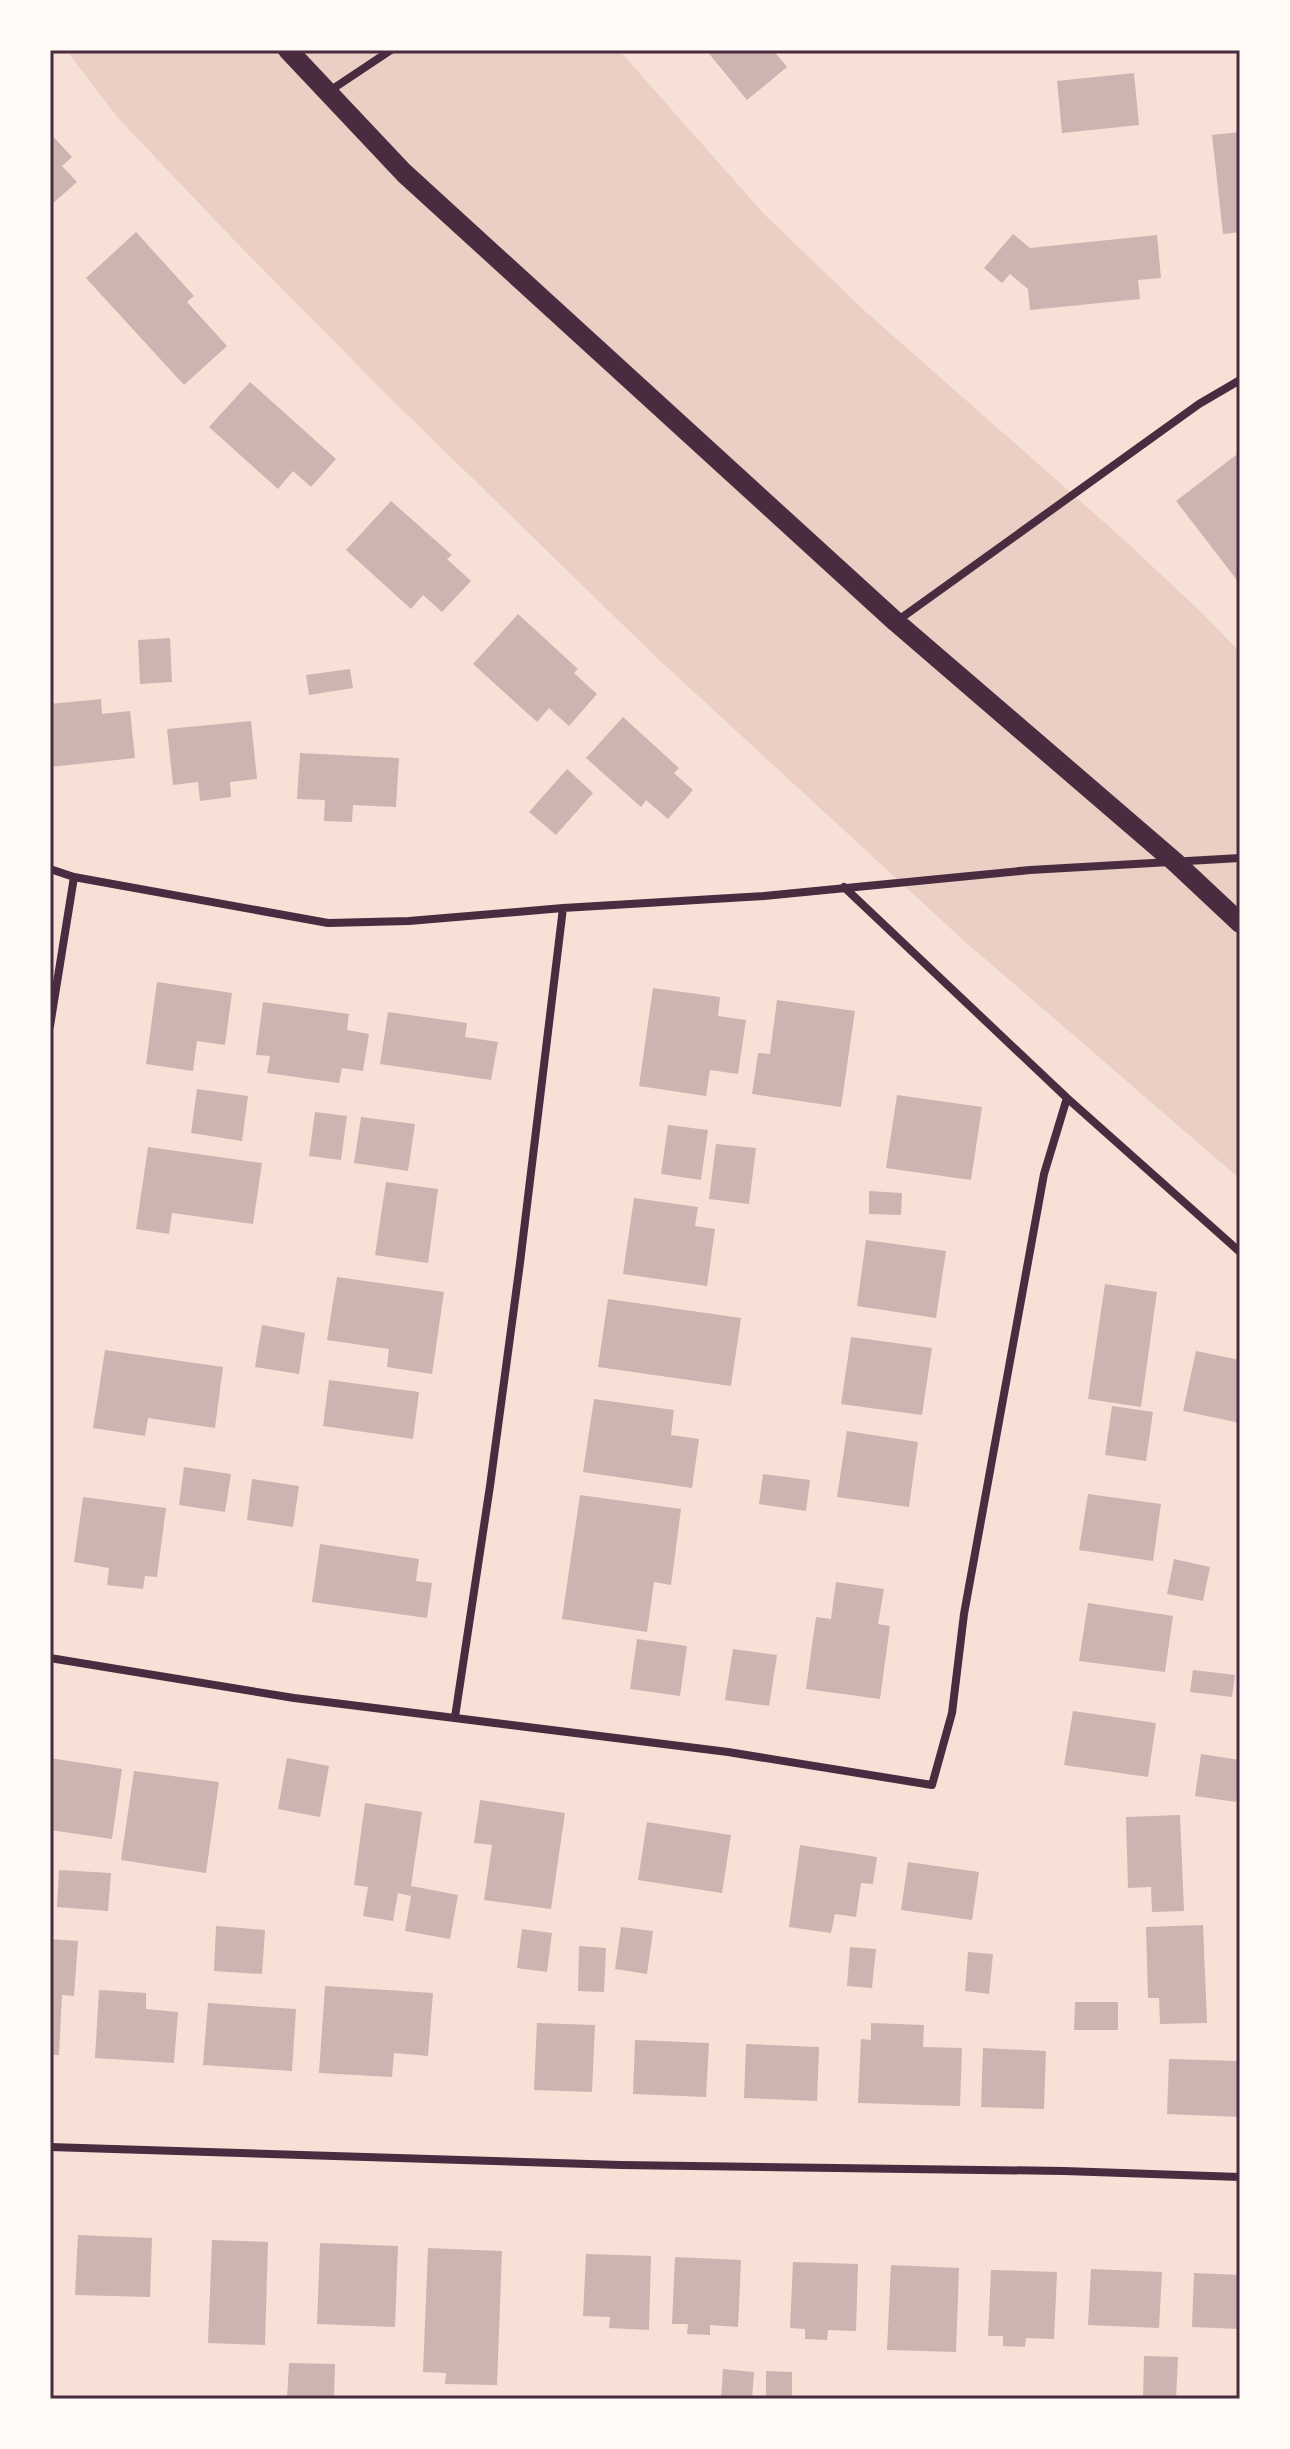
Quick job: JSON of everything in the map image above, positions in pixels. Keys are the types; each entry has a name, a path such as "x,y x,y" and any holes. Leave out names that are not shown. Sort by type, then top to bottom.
{"main road":[{"path":"288,50 404,173 896,622 1175,862 1240,923"}],"street":[{"path":"327,92 391,50"},
{"path":"896,622 1199,404 1240,380"},
{"path":"50,869 74,877 328,923 409,921 764,896 1030,870 1240,858"},
{"path":"50,1026 74,877"},
{"path":"844,887 1067,1098 1240,1252"},
{"path":"455,1717 508,1352 563,908"},
{"path":"50,1658 294,1698 728,1752 932,1785 952,1713 964,1614 1044,1174 1067,1098"},
{"path":"50,2147 621,2165 1064,2171 1240,2177"}],"shaded area":[{"path":"66,50 619,50 764,214 866,312 1121,537 1240,652 1240,1179 962,939 657,658 391,399 232,238 118,118"}],"building":[{"path":"706,50 773,50 787,67 747,100"},
{"path":"1134,73 1139,125 1062,133 1057,81"},
{"path":"1240,132 1240,232 1223,234 1212,135"},
{"path":"50,133 72,157 62,166 77,182 52,204 50,202"},
{"path":"136,232 194,296 187,302 227,346 184,385 86,278"},
{"path":"1013,234 1030,248 1157,235 1161,278 1138,280 1140,299 1030,310 1028,289 1010,274 1002,283 984,268"},
{"path":"250,382 336,459 311,487 293,471 278,489 209,427"},
{"path":"1236,455 1240,461 1240,584 1176,501"},
{"path":"391,501 452,555 447,559 471,581 442,612 423,595 411,609 346,550"},
{"path":"518,614 578,669 574,673 597,694 569,726 549,708 537,722 473,664"},
{"path":"170,638 172,682 140,684 138,640"},
{"path":"350,669 353,688 309,695 306,675"},
{"path":"101,699 102,714 130,711 135,758 50,767 50,704"},
{"path":"623,717 679,768 674,773 693,790 668,819 646,800 641,807 586,758"},
{"path":"251,721 257,779 230,782 231,797 200,801 198,782 173,785 167,729"},
{"path":"300,753 399,758 396,807 353,805 352,822 324,821 325,800 297,799"},
{"path":"567,769 593,793 556,835 529,812"},
{"path":"157,982 232,993 225,1045 197,1041 193,1071 146,1064"},
{"path":"653,988 720,997 718,1016 746,1020 738,1074 710,1070 706,1096 639,1086"},
{"path":"777,1000 855,1011 841,1107 752,1094 758,1053 770,1054"},
{"path":"263,1002 349,1014 347,1030 369,1034 363,1071 342,1068 339,1083 267,1073 270,1056 256,1055"},
{"path":"388,1012 467,1023 465,1037 498,1042 491,1080 380,1064"},
{"path":"197,1089 248,1096 242,1141 191,1133"},
{"path":"897,1095 982,1107 971,1180 886,1168"},
{"path":"315,1112 347,1116 341,1160 309,1156"},
{"path":"361,1117 415,1124 408,1171 354,1163"},
{"path":"668,1125 708,1130 701,1180 661,1174"},
{"path":"716,1144 756,1148 749,1204 709,1199"},
{"path":"148,1147 262,1163 253,1224 172,1213 169,1234 136,1229"},
{"path":"386,1182 438,1189 428,1263 375,1255"},
{"path":"869,1191 902,1193 901,1215 869,1214"},
{"path":"634,1198 698,1207 695,1226 715,1229 707,1286 623,1274"},
{"path":"866,1240 946,1251 936,1318 857,1306"},
{"path":"337,1277 444,1292 432,1374 387,1367 389,1349 327,1340"},
{"path":"1105,1284 1157,1292 1141,1407 1088,1399"},
{"path":"608,1299 741,1318 731,1386 598,1367"},
{"path":"262,1325 305,1333 299,1374 255,1367"},
{"path":"851,1337 932,1348 922,1415 841,1404"},
{"path":"105,1350 223,1367 215,1428 148,1418 145,1436 93,1428"},
{"path":"1196,1351 1240,1360 1240,1423 1183,1411"},
{"path":"329,1380 419,1392 413,1439 323,1426"},
{"path":"594,1399 674,1410 671,1435 699,1439 692,1488 583,1472"},
{"path":"1112,1406 1153,1412 1146,1461 1105,1455"},
{"path":"847,1431 918,1442 909,1507 837,1497"},
{"path":"184,1467 231,1474 225,1512 179,1505"},
{"path":"763,1474 810,1480 806,1511 759,1504"},
{"path":"252,1479 299,1486 293,1527 247,1520"},
{"path":"1088,1494 1161,1504 1153,1561 1079,1550"},
{"path":"580,1495 681,1509 671,1585 654,1582 647,1632 562,1619"},
{"path":"83,1497 166,1508 157,1577 145,1576 143,1589 107,1585 109,1568 74,1562"},
{"path":"320,1544 419,1559 416,1581 432,1583 427,1618 312,1602"},
{"path":"1174,1559 1210,1567 1203,1601 1167,1594"},
{"path":"836,1582 884,1589 878,1624 890,1626 880,1699 806,1689 816,1617 831,1619"},
{"path":"1088,1603 1173,1616 1165,1672 1079,1661"},
{"path":"637,1639 687,1646 680,1696 630,1689"},
{"path":"733,1649 777,1655 769,1706 725,1700"},
{"path":"1193,1670 1235,1675 1232,1697 1190,1692"},
{"path":"1073,1711 1156,1723 1148,1777 1064,1765"},
{"path":"1201,1754 1240,1760 1236,1802 1195,1796"},
{"path":"50,1758 122,1769 112,1839 50,1830"},
{"path":"287,1758 329,1766 320,1817 278,1809"},
{"path":"134,1771 219,1782 206,1873 121,1860"},
{"path":"480,1800 565,1813 551,1909 484,1900 492,1845 474,1843"},
{"path":"365,1803 422,1812 411,1886 458,1895 450,1939 405,1931 411,1896 398,1893 393,1921 363,1916 368,1887 354,1885"},
{"path":"1180,1815 1184,1911 1152,1912 1151,1887 1128,1888 1126,1817"},
{"path":"647,1822 731,1835 722,1893 638,1880"},
{"path":"800,1845 877,1857 873,1884 861,1883 856,1917 835,1914 831,1933 789,1927"},
{"path":"908,1862 979,1872 972,1920 901,1910"},
{"path":"59,1870 111,1873 108,1911 57,1907"},
{"path":"1203,1925 1207,2023 1160,2024 1159,1998 1148,1998 1146,1927"},
{"path":"216,1926 265,1930 262,1974 214,1971"},
{"path":"621,1927 653,1931 647,1974 615,1969"},
{"path":"522,1929 552,1933 547,1972 517,1968"},
{"path":"50,1939 78,1941 74,1996 62,1995 59,2055 50,2055"},
{"path":"579,1946 606,1948 604,1992 578,1991"},
{"path":"850,1947 876,1949 872,1988 847,1986"},
{"path":"968,1952 993,1954 989,1994 965,1991"},
{"path":"325,1986 433,1993 428,2056 394,2053 392,2077 319,2073"},
{"path":"99,1990 146,1993 146,2009 178,2012 174,2063 95,2058"},
{"path":"1075,2002 1118,2002 1118,2030 1074,2030"},
{"path":"208,2003 296,2009 292,2071 203,2065"},
{"path":"537,2023 595,2025 592,2092 534,2090"},
{"path":"871,2023 924,2025 923,2047 962,2048 960,2106 858,2103 861,2039 871,2040"},
{"path":"635,2040 709,2043 706,2097 633,2094"},
{"path":"746,2044 819,2047 817,2101 744,2098"},
{"path":"983,2048 1046,2051 1044,2109 981,2107"},
{"path":"1169,2059 1240,2061 1240,2117 1167,2114"},
{"path":"78,2235 152,2238 150,2297 75,2295"},
{"path":"212,2240 268,2242 265,2345 208,2343"},
{"path":"320,2243 398,2246 395,2327 317,2324"},
{"path":"428,2248 502,2251 497,2385 445,2384 446,2373 423,2372"},
{"path":"586,2254 651,2256 649,2330 609,2328 610,2317 583,2316"},
{"path":"675,2257 741,2260 738,2327 710,2325 710,2335 687,2334 688,2324 672,2324"},
{"path":"793,2262 858,2264 856,2331 828,2330 827,2340 805,2339 805,2329 790,2328"},
{"path":"891,2265 959,2268 956,2352 887,2350"},
{"path":"1091,2269 1162,2272 1159,2328 1088,2325"},
{"path":"991,2270 1057,2272 1054,2339 1026,2338 1025,2347 1003,2346 1003,2336 988,2336"},
{"path":"1194,2273 1240,2275 1240,2329 1192,2327"},
{"path":"1144,2356 1178,2357 1176,2399 1143,2399"},
{"path":"289,2363 335,2364 334,2399 287,2399"},
{"path":"723,2369 754,2372 752,2399 721,2399"},
{"path":"766,2371 792,2372 792,2399 766,2399"}]}
